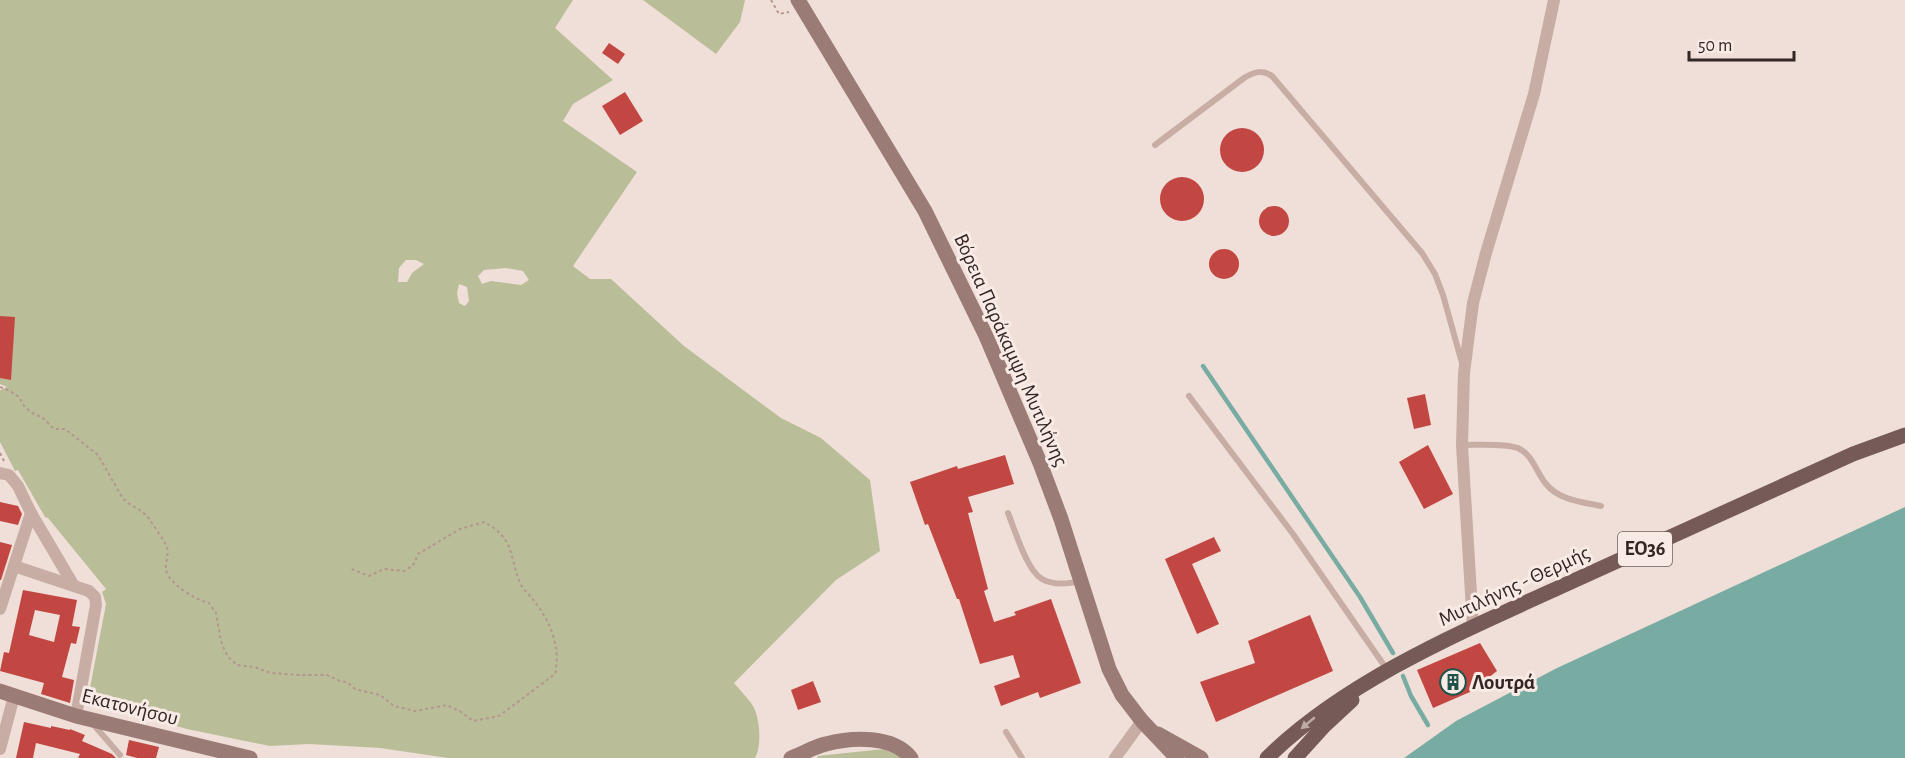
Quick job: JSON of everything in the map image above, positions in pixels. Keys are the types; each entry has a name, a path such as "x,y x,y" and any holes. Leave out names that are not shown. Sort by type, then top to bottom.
{"main road":[{"name":"Βόρεια Παράκαμψη Μυτιλήνης","path":"800,4 925,211 986,336 1024,421 1061,519 1109,669 1122,695 1169,752 1177,758"},
{"name":"Μυτιλήνης - Θερμής","path":"1265,757 1327,707 1373,679 1473,627 1853,454 1905,435"},
{"name":"Μυτιλήνης - Θερμής","path":"1295,758 1324,726 1373,679"},
{"name":"Εκατονήσου","path":"7,693 83,718 250,758"},
{"name":"Βόρεια Παράκαμψη Μυτιλήνης","path":"1147,726 1201,756"},
{"path":"791,758 824,744 860,740 878,741 895,746 911,758"}],"street":[{"path":"1473,627 1462,445 1464,373 1473,303 1534,94 1554,0"},
{"path":"0,473 9,475 18,486 31,513 74,586"},
{"path":"0,609 8,572 31,513"},
{"path":"8,572 74,586 89,591 94,597 96,605 83,718"},
{"path":"0,749 7,693"},
{"path":"1115,758 1147,726"}],"lane":[{"path":"1155,145 1252,73 1260,71 1272,76 1422,253 1435,274 1443,295 1464,373"},
{"path":"1189,396 1293,534 1388,671"},
{"path":"1462,445 1511,446 1519,449 1531,459 1546,485 1556,493 1601,506"},
{"path":"1008,513 1034,573 1049,582 1058,584 1080,582"},
{"path":"83,718 120,755"},
{"path":"1006,732 1022,758"}],"path":[{"path":"771,0 779,14 800,4"},
{"path":"0,387 19,397 24,406 43,418 54,429 65,429 98,455 122,497 126,502 143,510 167,547 165,565 172,580 200,601 209,603 216,613 221,641 228,657 237,665 254,667 271,673 327,675 347,682 355,689 380,695 394,706 415,711 447,705 473,721 499,716 555,674 558,663 553,631 536,603 520,584 511,548 494,527 484,522 460,528 418,554 414,564 405,571 384,569 369,576 349,568"}],"green space":[{"path":"0,0 573,0 555,28 613,80 573,104 563,121 637,172 573,266 590,279 611,279 684,346 781,418 821,438 870,480 880,551 836,580 734,683 751,703 757,718 759,739 755,758 448,758 380,748 309,744 270,746 187,729 102,705 94,698 90,688 106,604 102,592 106,589 45,517 18,470 15,471 0,442 0,390 7,387 0,384","holes":["406,260 416,260 424,264 412,273 407,282 398,282 399,268","506,268 523,271 529,280 521,285 491,281 482,284 478,276 484,270","459,284 467,287 469,301 465,306 459,303 457,293"]},
{"path":"643,0 745,0 740,22 716,54"},
{"path":"884,749 905,758 818,758 817,756"}],"water":[{"path":"1905,507 1905,758 1404,758 1456,721 1557,668"}],"building":[{"path":"609,43 625,54 618,64 602,53"},
{"path":"625,92 643,121 620,135 602,106"},
{"path":"1242,128 1258,134 1264,150 1258,166 1242,172 1226,166 1220,150 1226,134"},
{"path":"1182,177 1198,183 1204,199 1198,215 1182,221 1166,215 1160,199 1166,183"},
{"path":"1274,206 1285,210 1289,221 1285,232 1274,236 1263,232 1259,221 1263,210"},
{"path":"1224,249 1235,253 1239,264 1235,275 1224,279 1213,275 1209,264 1213,253"},
{"path":"0,316 15,317 11,380 0,378"},
{"path":"1425,394 1431,425 1414,429 1407,398"},
{"path":"1428,445 1453,494 1424,509 1399,462"},
{"path":"1005,455 1014,484 968,497 973,512 968,513 988,589 984,591 994,622 1051,599 1081,683 1040,698 1038,692 1001,706 994,686 1020,677 1013,655 980,664 959,599 957,599 928,524 925,525 910,482 957,466 958,469"},
{"path":"0,502 18,506 22,514 18,525 0,521"},
{"path":"1214,537 1221,551 1192,564 1219,624 1197,634 1165,559"},
{"path":"0,542 12,545 1,580 0,580"},
{"path":"23,590 77,600 72,626 80,627 76,644 71,643 62,677 74,680 70,703 41,694 44,683 0,671 4,652 9,653","holes":["35,610 60,615 54,642 29,635"]},
{"path":"1310,615 1333,671 1216,722 1200,682 1255,663 1248,641"},
{"name":"Λουτρά","path":"1480,643 1497,671 1470,692 1433,708 1417,670"},
{"path":"813,681 821,702 798,710 791,690"},
{"path":"24,722 51,728 51,726 70,729 85,735 82,741 116,758 78,758 80,754 36,743 33,758 16,758"},
{"path":"129,740 159,747 156,758 137,758 126,755"}],"waterway":[{"path":"1203,366 1360,597 1393,653"},
{"path":"1403,676 1411,696 1428,725"}],"place":[{"name":"Λουτρά","path":"1453,682"}]}
